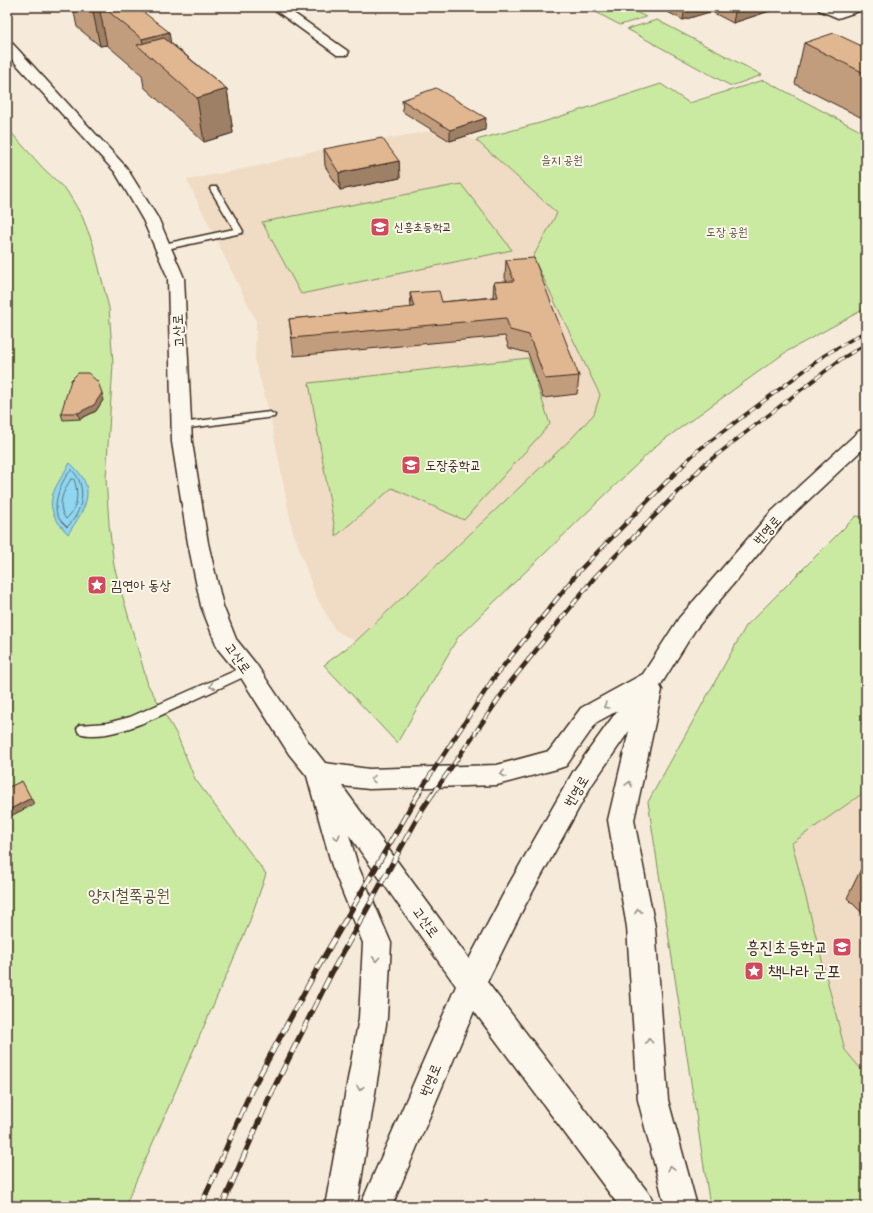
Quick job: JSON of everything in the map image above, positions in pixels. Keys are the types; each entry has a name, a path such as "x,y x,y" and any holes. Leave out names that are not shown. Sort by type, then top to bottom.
{"street":[{"path":"277,7 342,52"},
{"path":"823,7 838,14 858,7"},
{"name":"고산로","path":"7,46 121,170 151,220 176,278 182,442 198,543 212,606 226,643 248,670 298,748 318,772 471,984 639,1206"},
{"name":"번영로","path":"376,1206 471,984 514,900 582,779 652,680 687,624 777,518 866,435"},
{"path":"341,1206 372,1018 377,944 345,866 318,772 369,779 497,775 557,759 589,715 652,680"},
{"path":"652,680 621,820 641,927 654,1100 681,1206"}],"lane":[{"path":"162,247 239,231 214,189"},
{"path":"181,426 270,415"},
{"path":"84,729 107,728 132,722 248,670"}],"shaded area":[{"name":"도장중학교","path":"443,129 476,140 557,213 533,257 600,395 594,414 571,439 355,641 335,630 315,594 292,528 270,415 255,362 256,321 187,180 263,165 306,153"},
{"name":"흥진초등학교","path":"866,791 866,1075 845,1050 792,843"}],"green space":[{"path":"597,7 626,7 646,17 620,25 590,9"},
{"path":"657,20 762,75 731,86 627,29"},
{"name":"도장 공원","path":"764,80 866,134 866,308 786,352 658,444 458,637 397,743 324,665 356,641 571,439 594,414 600,395 533,257 557,213 476,140 540,123 661,84 689,103"},
{"name":"양지철쭉공원","path":"7,128 42,167 67,191 82,216 93,244 109,308 113,364 106,478 114,566 148,685 177,735 195,779 266,874 248,926 125,1206 7,1206"},
{"path":"461,184 512,250 301,294 262,222"},
{"path":"528,358 550,424 464,520 392,488 336,536 309,383"},
{"path":"856,516 866,517 866,791 792,843 845,1050 866,1075 866,1206 710,1206 648,802 746,626"}],"water":[{"path":"70,463 79,472 84,481 87,490 87,498 80,515 68,534 59,524 54,515 52,499 58,483"}],"building":[{"path":"103,7 137,7 169,32 142,39"},
{"path":"834,33 866,48 866,74 804,43"},
{"path":"164,38 227,89 197,98 137,45"},
{"path":"436,88 486,118 450,130 402,100"},
{"path":"382,138 399,161 339,173 324,149"},
{"path":"534,258 579,376 545,379 529,335 510,330 506,318 292,338 289,319 414,307 410,293 439,291 442,302 498,297 494,282 514,281 506,260"},
{"path":"78,373 88,373 98,382 102,393 94,405 78,413 61,413 71,380"},
{"path":"22,781 31,798 7,811 7,788"},
{"path":"866,865 866,873 861,869"}],"railway":[{"path":"685,463 697,451 825,355 866,331"},
{"path":"705,464 841,359 866,344"},
{"path":"418,794 493,679 579,571 685,463"},
{"path":"433,794 509,684 594,578 705,464"},
{"path":"201,1206 251,1091 317,969 419,793"},
{"path":"222,1206 270,1096 331,974 423,808 433,793"}],"place":[{"name":"신흥초등학교","path":"380,227"},
{"name":"도장중학교","path":"411,465"},
{"name":"김연아 동상","path":"97,585"},
{"name":"흥진초등학교","path":"842,947"},
{"name":"책나라 군포","path":"754,971"}],"park label":[{"name":"을지 공원","path":"562,160"}]}
